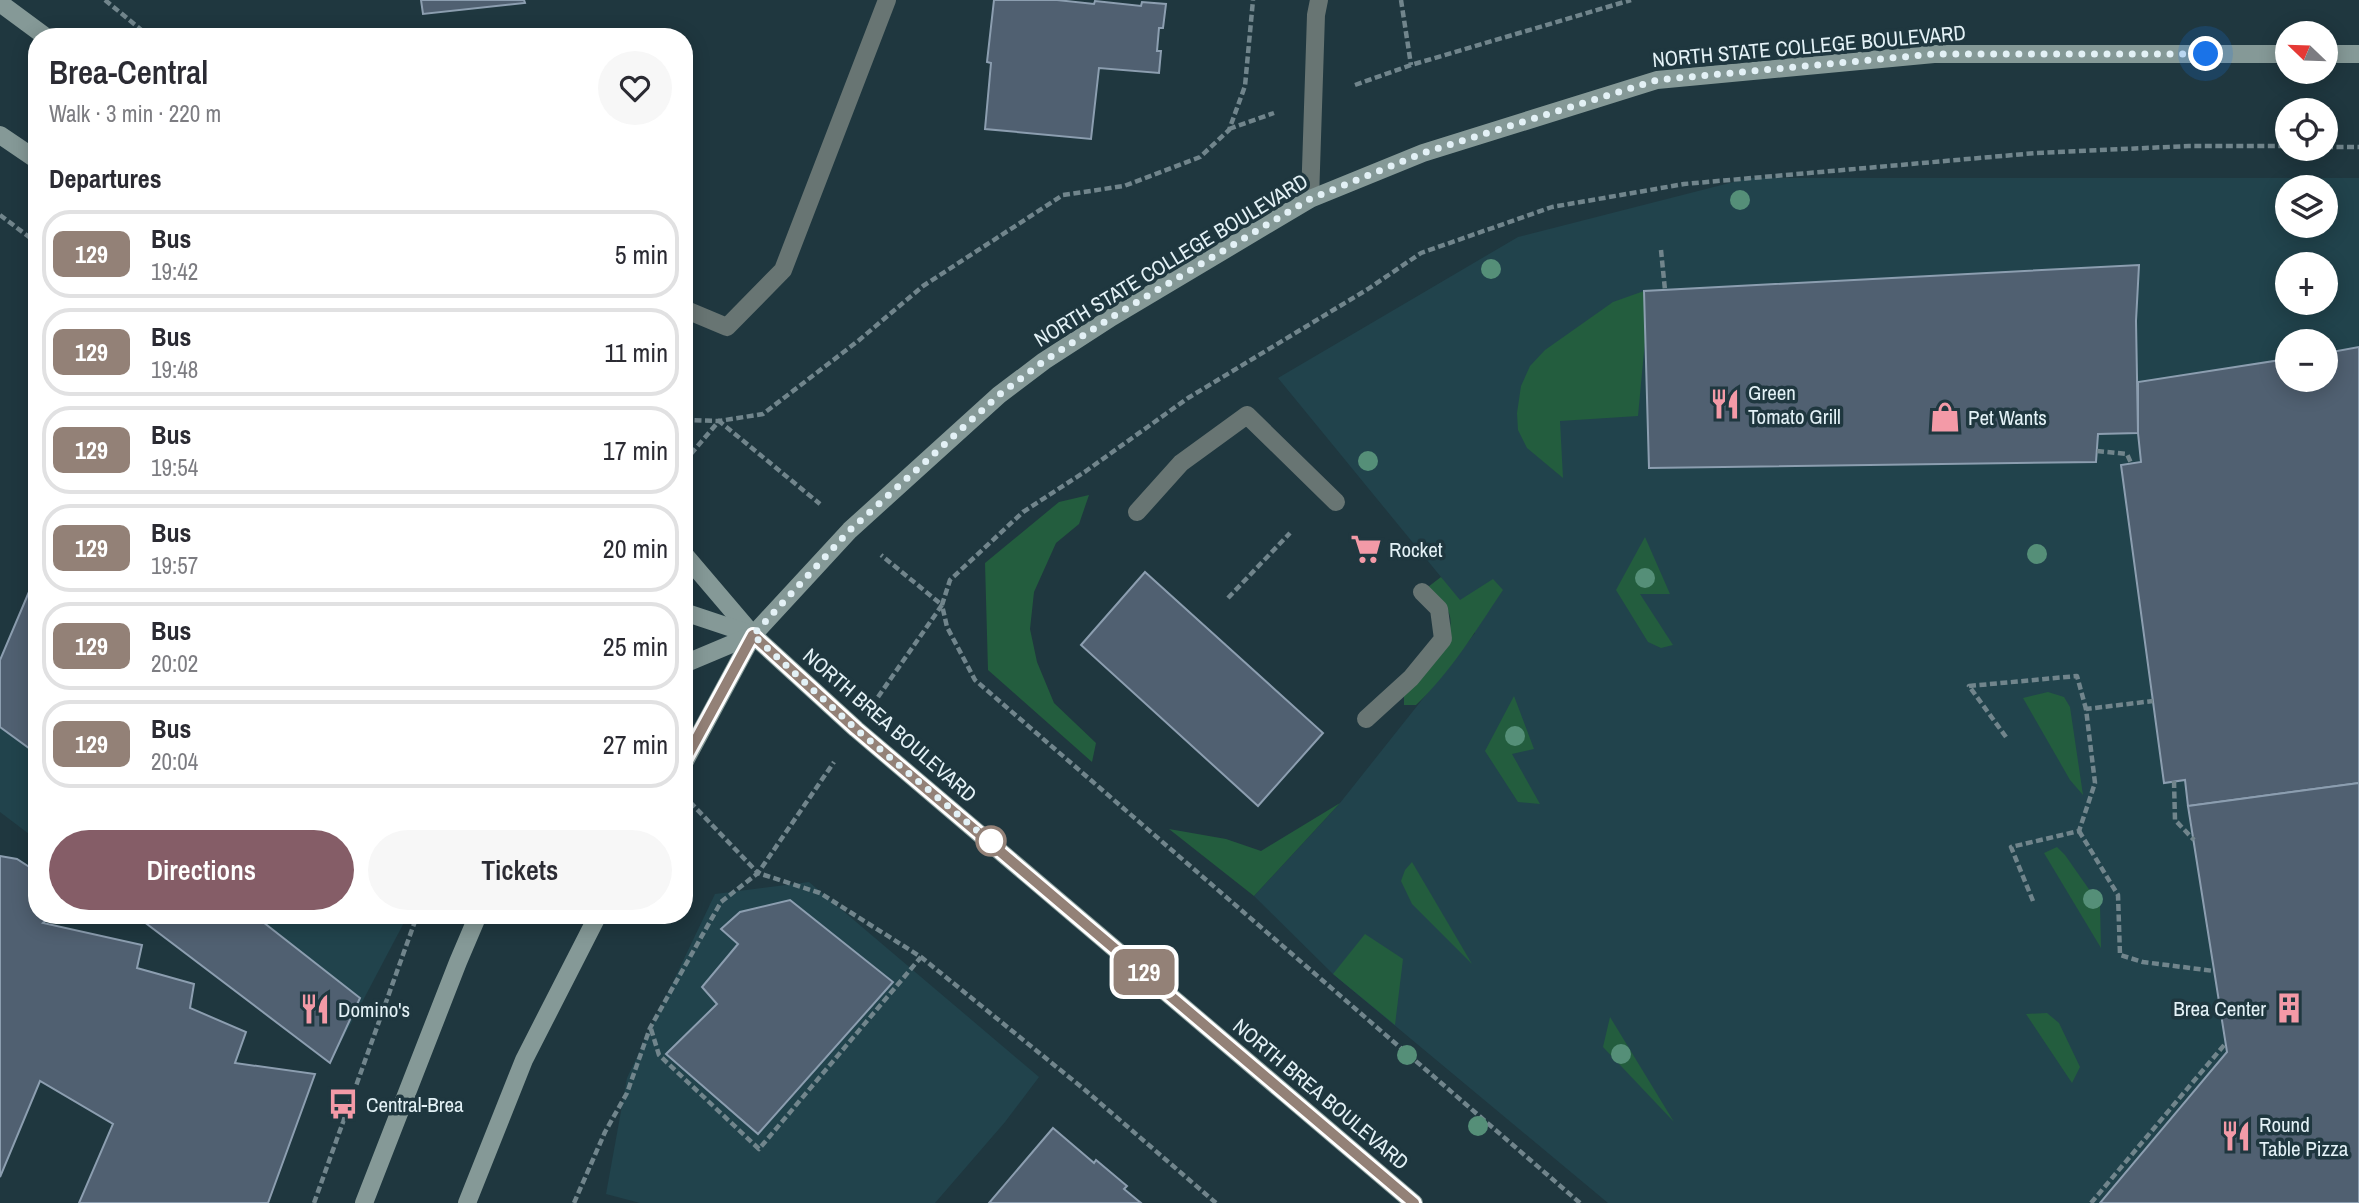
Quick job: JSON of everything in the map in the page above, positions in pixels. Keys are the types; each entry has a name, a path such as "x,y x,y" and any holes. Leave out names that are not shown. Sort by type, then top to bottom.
{"main road":[{"path":"0,3 34,28"},
{"name":"NORTH STATE COLLEGE BOULEVARD","path":"753,635 850,530 999,395 1044,361 1112,317 1310,199 1423,153 1657,80 1934,54 2275,54"},
{"path":"2338,54 2359,54"},
{"path":"0,135 28,154"},
{"name":"NORTH BREA BOULEVARD","path":"693,565 753,635 856,729 1415,1203"},
{"name":"NORTH BREA BOULEVARD","path":"693,615 753,635"},
{"path":"693,660 753,635"},
{"path":"693,746 753,635"},
{"path":"364,1203 474,924"},
{"path":"467,1203 524,1060 593,924"}],"street":[{"path":"693,313 727,327 783,270 887,0"},
{"path":"1310,199 1316,16 1320,0"},
{"path":"1137,512 1181,463 1247,415 1336,502"},
{"path":"1366,719 1412,678 1443,639 1439,609 1422,592"}],"path":[{"path":"105,0 139,28"},
{"path":"693,421 719,421 763,414 858,341 923,286 1063,195 1124,186 1200,157 1229,130 1245,86 1253,0"},
{"path":"1401,0 1412,65 1632,0"},
{"path":"1580,1203 975,680 944,616 942,605 950,580 1024,512 1188,398 1368,289 1421,253 1552,207 1684,184 2036,153 2189,146 2275,146"},
{"path":"2338,146 2359,147"},
{"path":"0,215 28,236"},
{"path":"1661,250 1665,290"},
{"path":"2097,451 2127,454 2131,463"},
{"path":"1228,598 1290,533"},
{"path":"2006,737 1969,685 2077,676 2086,709 2095,783 2079,831 2118,895 2120,955 2143,962 2214,971"},
{"path":"2086,709 2153,701"},
{"path":"2174,781 2175,820 2194,840"},
{"path":"2033,901 2011,848 2079,831"},
{"path":"574,1203 605,1132 627,1093 650,1028 721,902 758,873 820,893 921,957 1067,1075 1216,1203"},
{"path":"314,1203 414,924"},
{"path":"650,1028 659,1055 759,1149 921,957"},
{"path":"2091,1203 2225,1044"}],"shaded area":[{"name":"Brea Center","path":"1749,178 2275,178 2275,238 2338,238 2338,178 2359,178 2359,1203 1608,1203 1333,974 1254,896 1340,803 1475,633 1441,577 1278,378 1518,237"},
{"path":"28,594 28,833 0,812 0,660"},
{"path":"809,882 1039,1077 1005,1122 935,1203 640,1203 606,1194 627,1078 715,894"},
{"path":"147,924 403,924 330,1063"}],"green space":[{"path":"1644,291 1645,341 1638,416 1560,421 1563,478 1527,448 1518,430 1517,413 1521,386 1530,366 1545,350 1613,302"},
{"path":"1089,495 1079,524 1056,543 1034,592 1030,629 1037,662 1054,703 1096,743 1092,762 988,670 985,563 1059,502"},
{"path":"1645,537 1670,594 1640,594 1673,645 1661,648 1648,642 1616,590"},
{"path":"1441,577 1460,600 1493,579 1503,590 1441,679 1416,705 1404,705 1404,693 1436,656 1448,634 1451,623 1449,613 1428,587"},
{"path":"2048,692 2064,697 2070,707 2083,795 2070,780 2023,698"},
{"path":"1514,696 1534,749 1512,754 1540,804 1518,802 1485,751"},
{"path":"1340,803 1254,896 1169,829 1226,839 1261,851"},
{"path":"2057,847 2100,905 2101,948 2044,853"},
{"path":"1412,862 1472,964 1412,904 1401,881"},
{"path":"1365,934 1403,959 1395,1025 1333,974"},
{"path":"2047,1013 2059,1023 2080,1067 2072,1083 2026,1014"},
{"path":"1610,1017 1674,1122 1603,1047"}],"building":[{"path":"421,0 524,0 525,3 423,14"},
{"path":"994,0 1057,0 1094,4 1095,1 1141,6 1142,2 1166,4 1163,28 1159,28 1159,73 1099,68 1091,139 985,129 991,63 987,62"},
{"path":"2139,265 2136,321 2138,433 2098,434 2096,462 1649,468 1644,291"},
{"path":"2359,347 2359,783 2188,806 2185,780 2164,783 2121,465 2141,462 2138,382 2275,361 2275,392 2338,392 2338,351"},
{"path":"1145,572 1323,733 1258,806 1081,645"},
{"path":"28,594 28,747 0,727 0,660"},
{"name":"Brea Center","path":"2359,783 2359,1203 2100,1203 2227,1052 2188,806"},
{"path":"0,856 17,859 28,866 28,924 48,924 142,945 137,968 194,984 190,1008 246,1032 235,1063 315,1074 268,1203 79,1203 113,1124 40,1081 0,1177"},
{"path":"790,900 893,982 758,1134 666,1054 717,1004 702,987 738,944 721,929 740,912"},
{"path":"147,924 265,924 360,998 330,1063"},
{"path":"1053,1128 1094,1163 1096,1160 1127,1186 1124,1189 1141,1203 989,1203"}],"bus line":[{"name":"129","path":"693,745 753,635 856,729 1414,1203"}],"place":[{"name":"Green Tomato Grill","path":"1725,404"},
{"name":"Pet Wants","path":"1945,417"},
{"name":"Rocket","path":"1366,549"},
{"name":"Brea Center","path":"2289,1008"},
{"name":"Domino's","path":"315,1009"},
{"name":"Central-Brea","path":"343,1104"},
{"name":"Round Table Pizza","path":"2236,1136"}],"route":[{"path":"991,841 993,844 856,729 753,635 850,530 999,395 1044,361 1112,317 1310,199 1423,153 1657,80 1934,54 2206,54"}]}
